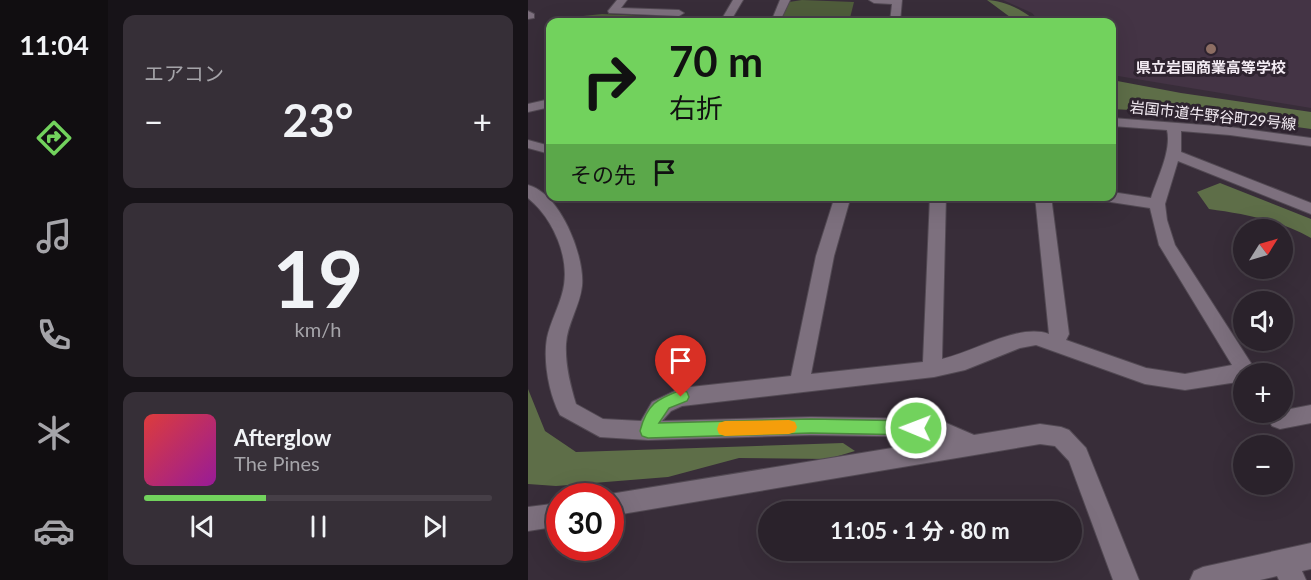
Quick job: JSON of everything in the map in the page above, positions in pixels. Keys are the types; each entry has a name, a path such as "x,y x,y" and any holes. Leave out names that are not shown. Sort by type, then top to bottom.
{"street":[{"path":"622,0 613,11 681,10 675,18"},
{"path":"727,18 738,0"},
{"path":"776,18 785,0"},
{"path":"874,0 898,0 896,18"},
{"path":"528,108 546,104"},
{"name":"岩国市道牛野谷町29号線","path":"1116,122 1173,126 1311,142"},
{"path":"1173,126 1176,137 1174,154 1168,164 1157,204 1159,220 1167,244 1241,363"},
{"path":"528,144 546,149"},
{"path":"1174,154 1311,209"},
{"path":"528,190 541,198 552,211 574,266 573,286 556,344 559,379 567,409 600,428 648,431 811,426 937,428 973,445"},
{"path":"1116,198 1157,204"},
{"path":"799,385 825,256 842,201"},
{"path":"934,369 931,355 938,201"},
{"path":"1044,201 1059,334 1056,343"},
{"path":"648,431 650,422 663,403 681,397 934,369 965,362 1017,341 1037,337 1155,378 1185,382 1233,374"},
{"path":"1293,417 1311,414"},
{"path":"624,503 1040,434 1061,437 1078,455 1126,580"},
{"path":"528,519 546,516"},
{"path":"1203,580 1288,572 1311,556"}],"shaded area":[{"name":"県立岩国商業高等学校","path":"1003,0 1311,0 1311,108 1116,76 1116,18 1036,18 1032,13"}],"green space":[{"path":"802,0 854,2 850,18 782,18 789,2"},
{"path":"987,0 1014,7 1032,18 1010,17"},
{"path":"602,14 646,16 645,18 564,18"},
{"path":"1116,81 1181,93 1311,112 1311,129 1204,114 1116,109"},
{"path":"1220,183 1311,219 1311,238 1293,230 1293,219 1261,219 1209,209 1197,192"},
{"path":"528,389 545,431 576,452 843,443 855,451 828,459 739,458 668,477 593,483 528,484"}],"slow traffic":[{"path":"725,429 789,427"}],"place":[{"name":"県立岩国商業高等学校","path":"1211,49"}],"route":[{"path":"681,397 663,403 650,422 648,431 811,426 916,428"}]}
